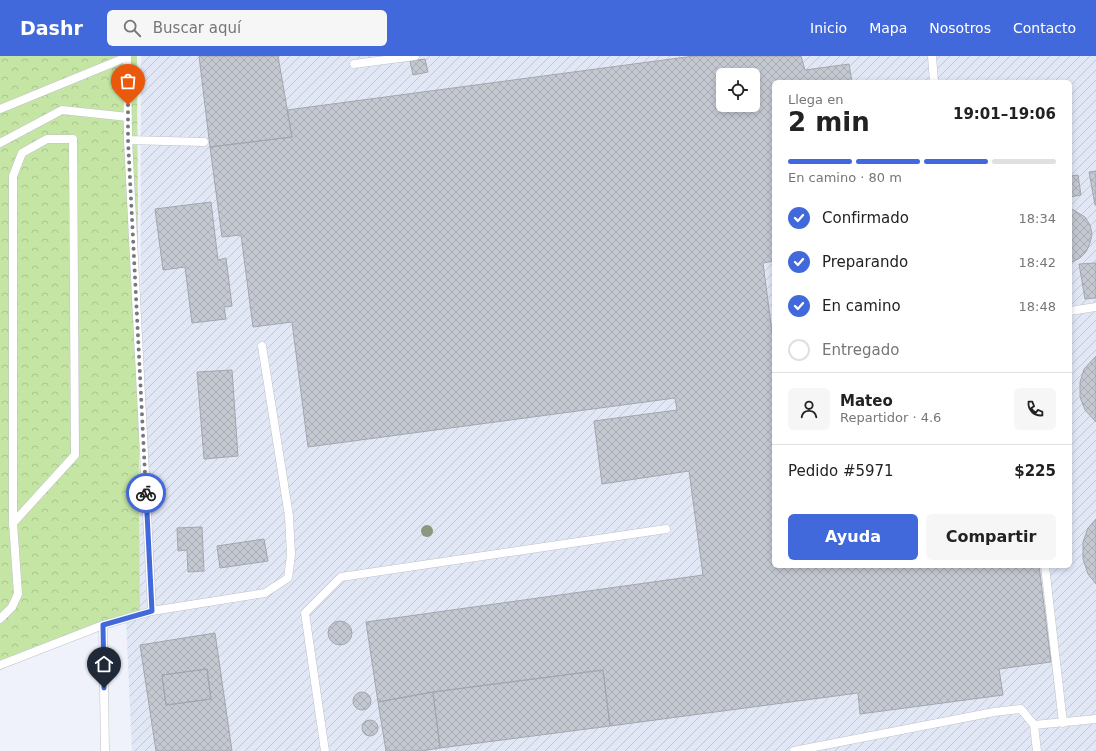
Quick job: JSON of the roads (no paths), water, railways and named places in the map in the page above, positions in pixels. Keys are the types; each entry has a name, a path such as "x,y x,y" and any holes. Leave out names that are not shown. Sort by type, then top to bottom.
{"lane":[{"path":"354,64 415,56"},
{"path":"932,56 934,80"},
{"path":"0,109 127,57 128,140 152,611"},
{"path":"0,142 62,110 128,117"},
{"path":"0,619 12,607 18,594 13,523 13,176 22,153 47,139 73,140 75,455 13,523"},
{"path":"128,140 204,142"},
{"path":"1072,311 1096,307"},
{"path":"0,665 103,625 152,611 265,593 288,578 292,555 289,516 262,346"},
{"path":"325,751 305,613 341,577 666,529"},
{"path":"1045,568 1063,723"},
{"path":"103,625 105,751"},
{"path":"794,751 994,712 1021,709 1034,725 1037,751"},
{"path":"1034,725 1063,723 1096,718"}]}
